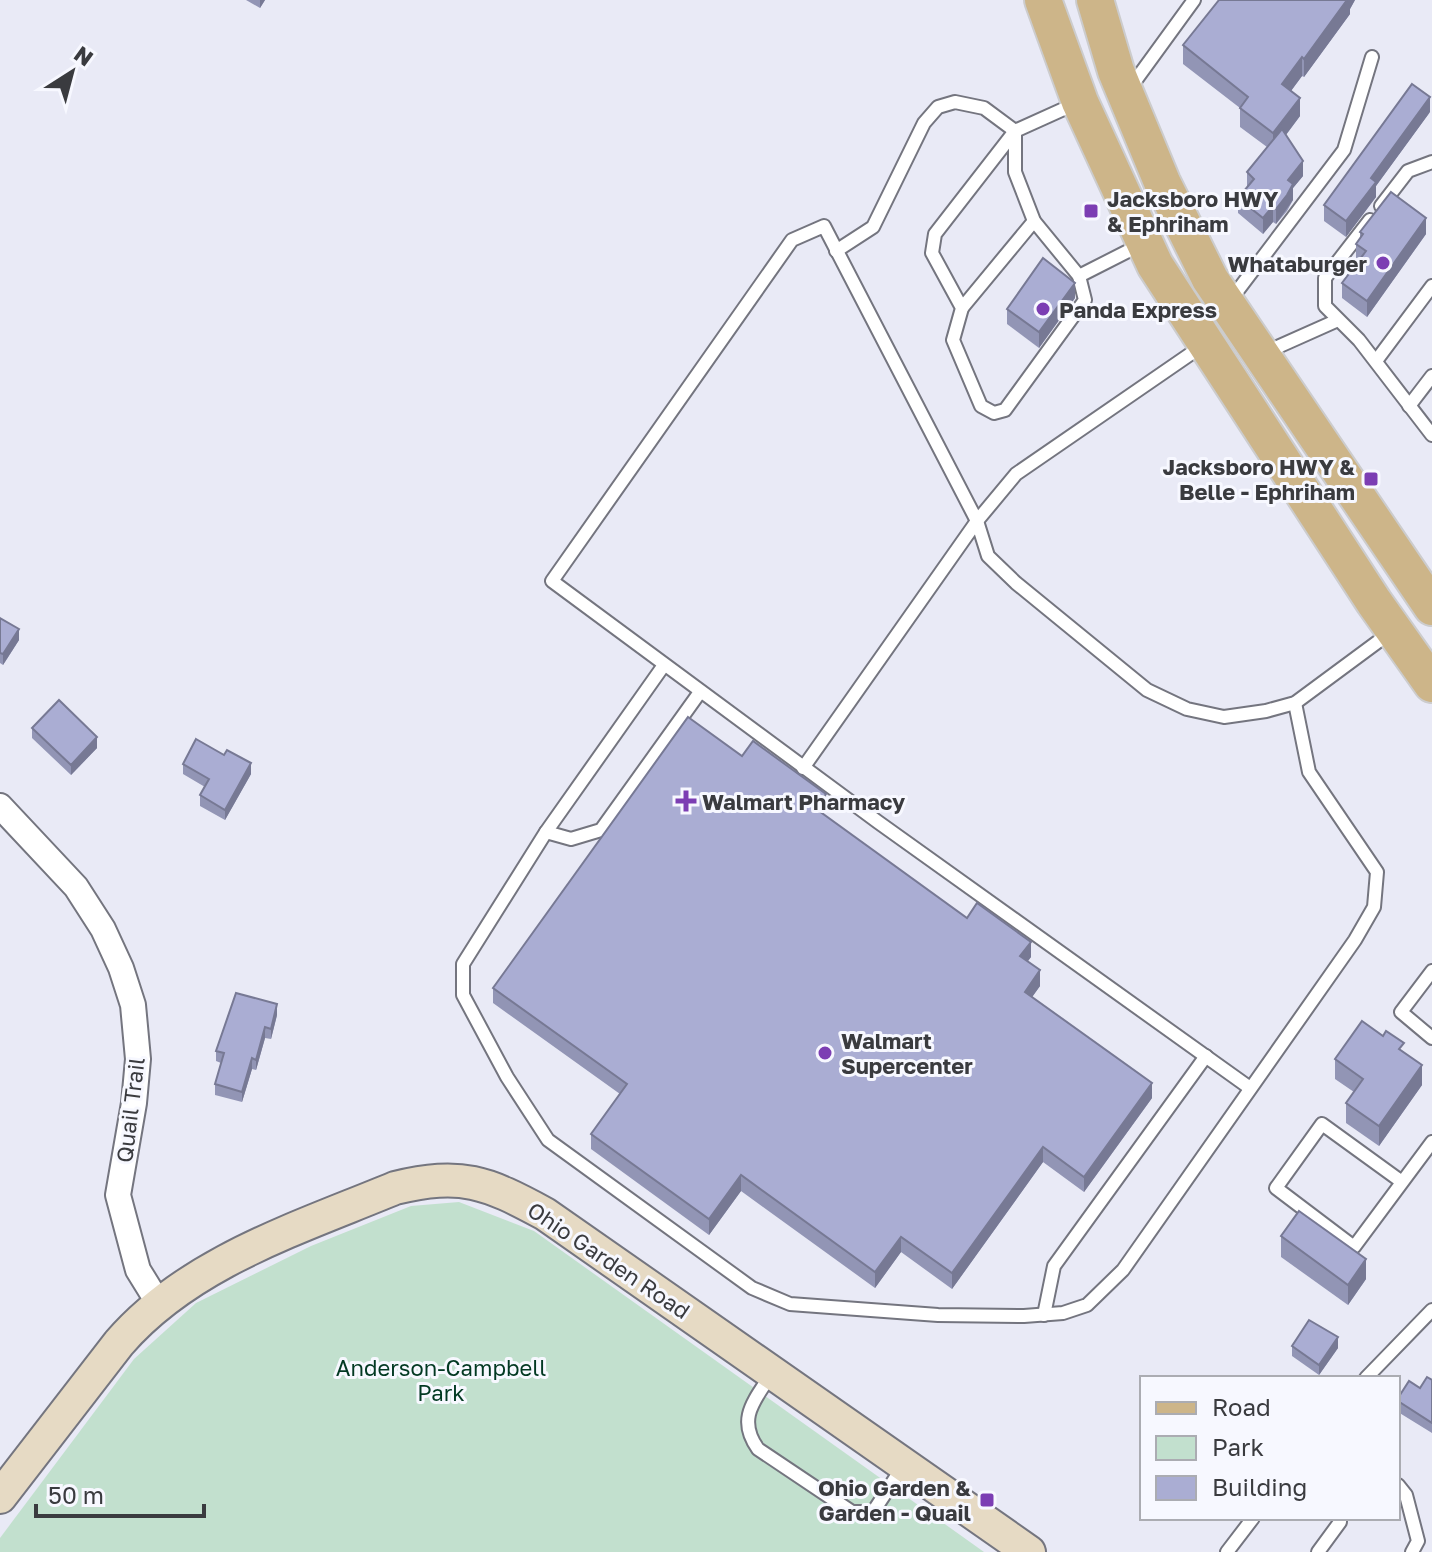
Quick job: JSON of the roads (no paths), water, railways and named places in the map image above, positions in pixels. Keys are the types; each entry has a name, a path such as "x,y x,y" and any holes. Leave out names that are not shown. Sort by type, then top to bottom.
{"main road":[{"path":"1043,0 1080,102 1155,265 1393,630 1432,684"},
{"path":"1100,4 1112,62 1162,182 1210,279 1432,606 1393,630"}],"street":[{"name":"Quail Trail","path":"0,806 76,887 103,929 121,968 133,1005 138,1059 134,1103 118,1195 138,1270 159,1304"},
{"name":"Ohio Garden Road","path":"0,1497 119,1343 138,1321 159,1304 219,1264 395,1188 424,1181 466,1180 504,1192 545,1214 1029,1552"}],"lane":[{"path":"1125,94 1194,0"},
{"path":"1227,304 1344,150 1372,57"},
{"path":"836,251 873,227 924,123 938,107 955,102 984,108 1015,131"},
{"path":"962,308 932,253 935,234 1015,131 1080,102"},
{"path":"1015,131 1015,172 1034,221 1079,276 1085,300 1005,410 994,413 981,406 953,340 962,308 1034,221"},
{"path":"1432,162 1408,171 1325,278 1325,306 1359,340 1432,435"},
{"path":"1250,1088 803,768 552,581 792,240 824,226 977,521 988,556 1016,583 1147,690 1187,709 1224,717 1266,711 1295,703 1393,630"},
{"path":"1079,276 1144,243"},
{"path":"1376,361 1432,286"},
{"path":"1260,355 1338,320"},
{"path":"803,768 977,521 1016,474 1204,344"},
{"path":"1409,406 1432,376"},
{"path":"664,665 546,832 463,964 463,995 507,1077 548,1140 752,1288 790,1304 938,1315 1044,1315 1087,1305 1123,1270 1355,940 1374,907 1377,872 1309,772 1295,703"},
{"path":"546,832 571,839 601,830 700,692"},
{"path":"1432,971 1401,1012 1432,1038"},
{"path":"1044,1315 1054,1266 1206,1056"},
{"path":"1402,1182 1322,1124 1276,1188 1354,1247 1432,1142"},
{"path":"1368,1376 1432,1310"},
{"path":"772,1373 748,1409 749,1436 758,1449 852,1512 873,1512 904,1465"},
{"path":"1400,1488 1406,1495 1418,1541 1412,1552"},
{"path":"1227,1552 1251,1520"},
{"path":"1318,1552 1340,1520"}],"place":[{"name":"Jacksboro HWY & Ephriham","path":"1091,211"},
{"name":"Whataburger","path":"1383,263"},
{"name":"Panda Express","path":"1043,309"},
{"name":"Jacksboro HWY & Belle - Ephriham","path":"1371,479"},
{"name":"Walmart Pharmacy","path":"686,801"},
{"name":"Walmart Supercenter","path":"825,1053"},
{"name":"Ohio Garden & Garden - Quail","path":"987,1500"}],"park label":[{"name":"Anderson-Campbell Park","path":"441,1380"}]}
